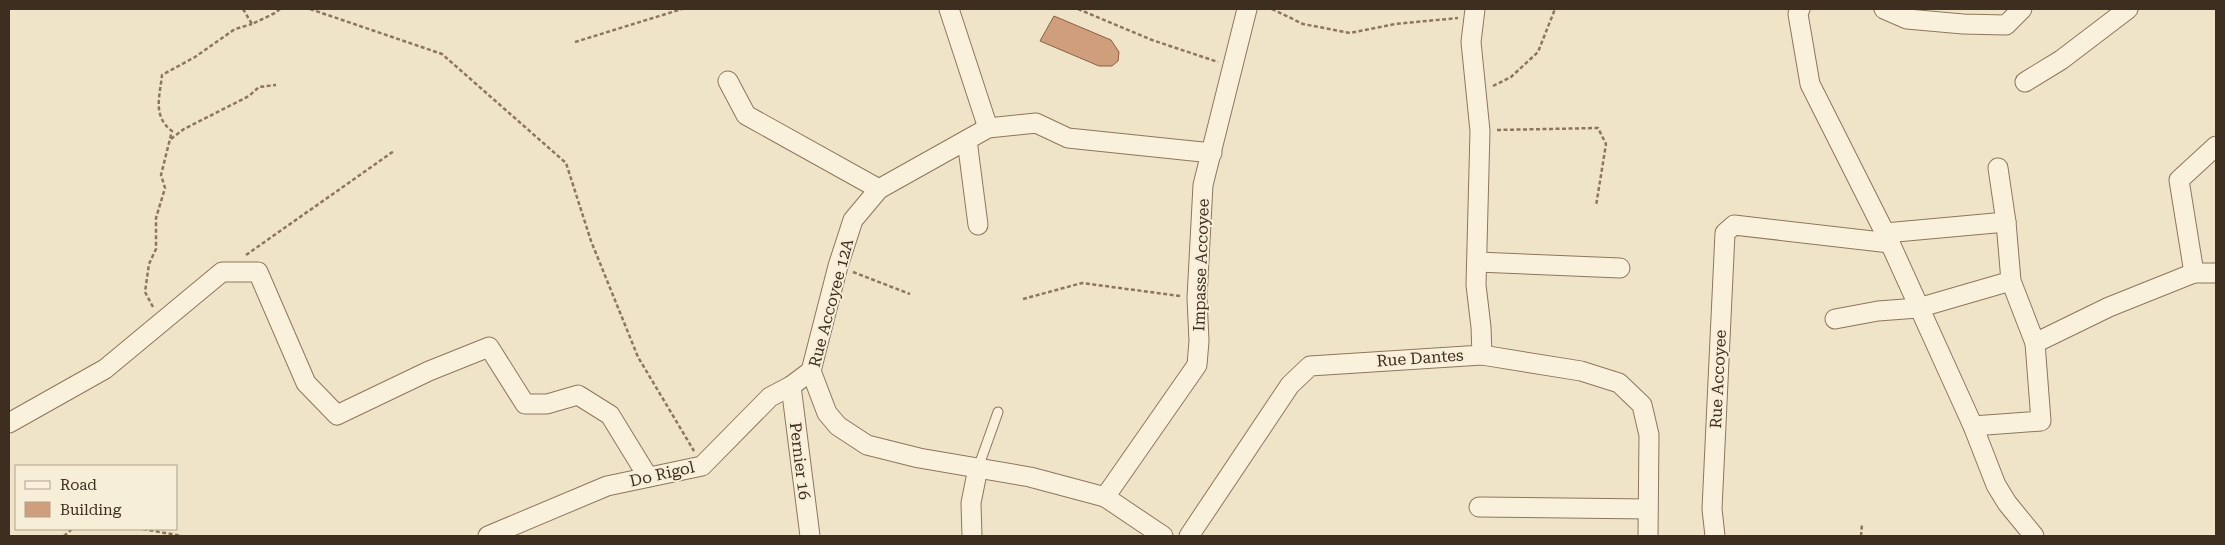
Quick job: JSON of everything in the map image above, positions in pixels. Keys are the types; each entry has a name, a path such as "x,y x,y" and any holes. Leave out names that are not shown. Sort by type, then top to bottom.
{"street":[{"path":"949,9 988,128"},
{"name":"Impasse Accoyee","path":"1105,497 1197,365 1199,342 1196,298 1204,185 1247,9"},
{"path":"1800,9 1798,14 1810,84 1888,238 1972,426 1996,485 2007,503 2034,536"},
{"path":"1884,9 1963,24 2006,25 2022,9"},
{"path":"2025,82 2061,60 2128,9"},
{"name":"Rue Dantes","path":"1189,536 1290,384 1310,366 1482,355 1476,285 1480,131 1471,42 1474,14"},
{"path":"728,81 746,116 879,189"},
{"name":"Rue Accoyee 12A","path":"1163,536 1105,497 1030,477 919,458 866,445 838,426 827,413 811,371 838,266 853,220 879,189 988,128 1036,123 1068,138 1212,153"},
{"path":"967,140 978,226"},
{"path":"2194,272 2179,180 2216,146"},
{"path":"1972,426 2041,421 2035,343 2011,281 2006,222 1998,168"},
{"path":"1888,238 2006,222"},
{"name":"Rue Accoyee","path":"1715,536 1712,509 1725,233 1734,225 1888,238"},
{"path":"1477,262 1620,268"},
{"path":"9,423 105,369 222,272 258,272 306,383 337,415 429,371 488,347 525,404 547,404 578,395 610,415 648,477"},
{"path":"2035,343 2109,307 2194,272 2216,273"},
{"path":"1836,319 1878,311 1918,308 2011,281"},
{"path":"1482,355 1581,371 1620,383 1642,405 1649,435 1648,536"},
{"name":"Do Rigol","path":"488,536 607,486 702,466 770,396 791,386 811,371"},
{"name":"Pernier 16","path":"791,386 810,536"},
{"path":"972,536 972,503 978,468"},
{"path":"1479,507 1648,509"}],"lane":[{"path":"978,468 998,412"}],"path":[{"path":"244,9 252,24"},
{"path":"152,330 155,311 145,292 150,264 156,249 156,218 166,188 161,176 172,138 172,131 165,126 157,104 162,76 195,57 235,29 252,24 280,9"},
{"path":"310,9 442,54 566,164 590,241 638,357 702,466"},
{"path":"575,42 682,9"},
{"path":"1078,9 1152,40 1234,67"},
{"path":"1272,9 1303,24 1350,33 1394,24 1462,18 1474,14"},
{"path":"1476,96 1511,77 1538,52 1555,9"},
{"path":"172,138 184,129 250,96 259,87 276,85"},
{"path":"1480,131 1598,128 1606,144 1596,206"},
{"path":"246,255 394,151"},
{"path":"838,266 910,294"},
{"path":"1023,299 1082,283 1196,298"},
{"path":"1862,524 1862,536"},
{"path":"149,530 182,536"}],"building":[{"path":"1054,16 1111,40 1119,52 1118,61 1112,66 1099,66 1040,41"}]}
